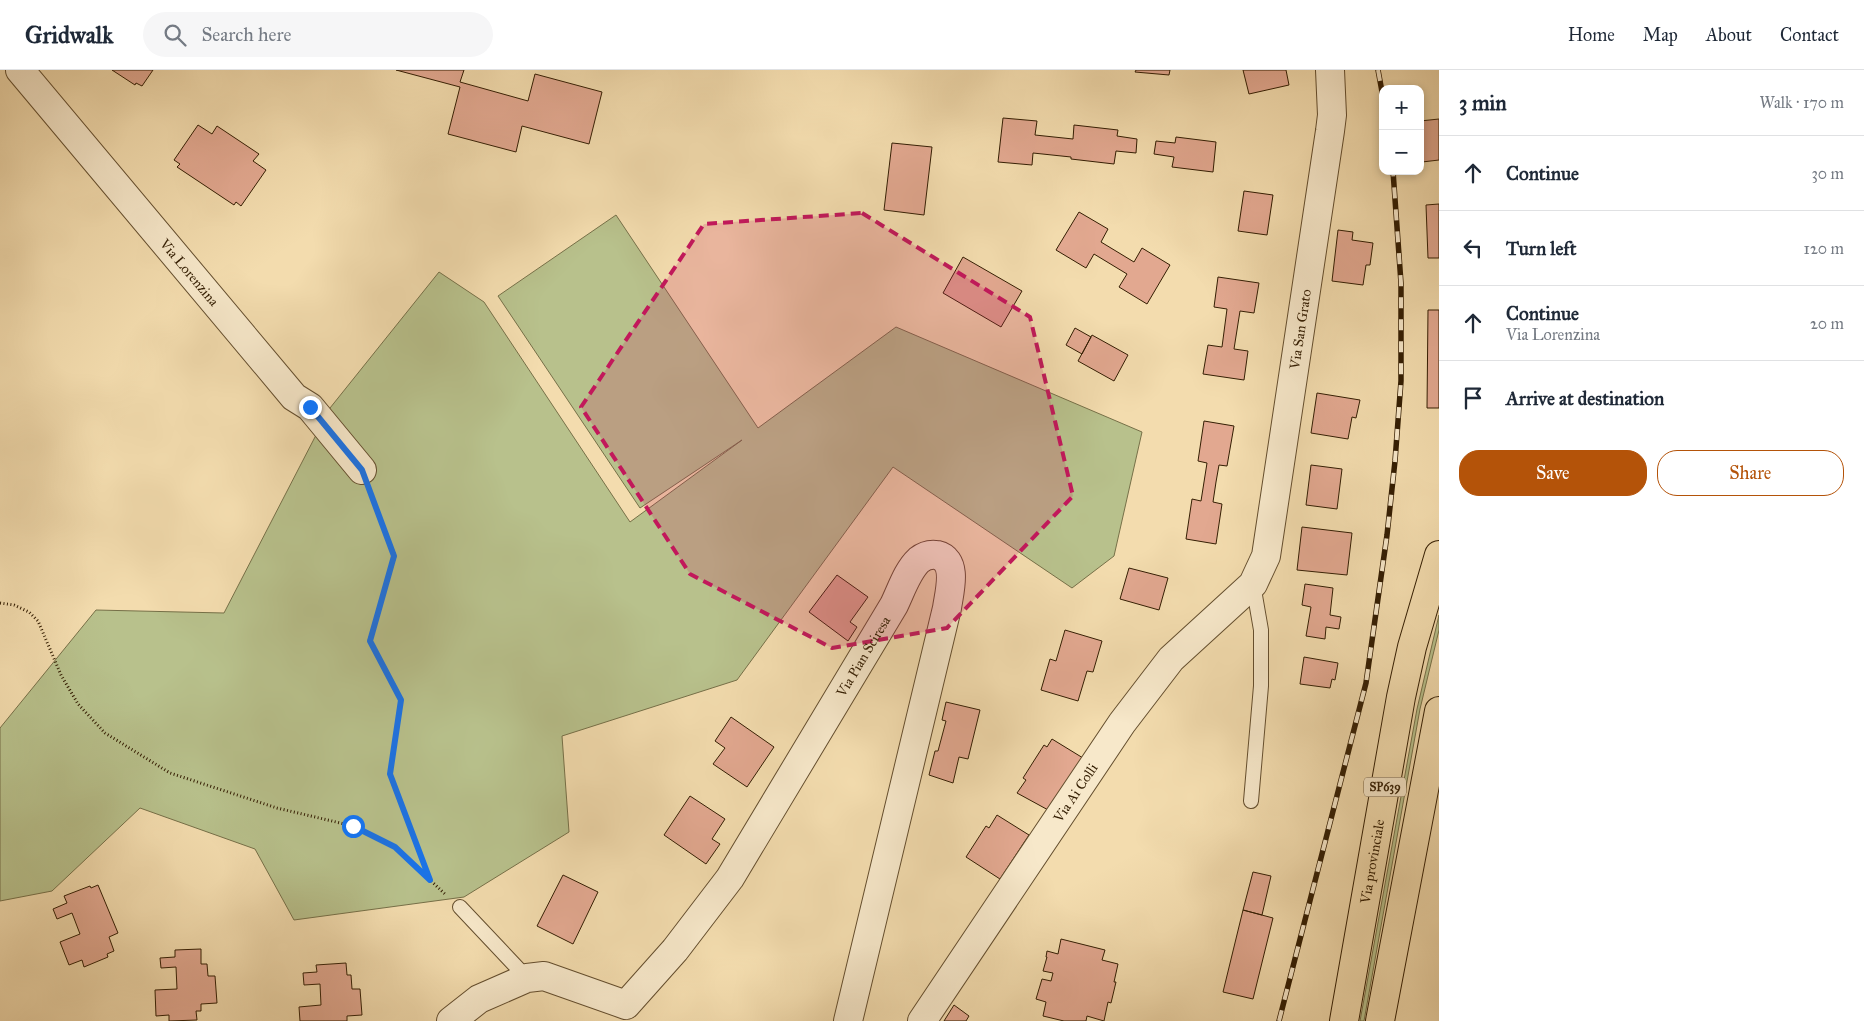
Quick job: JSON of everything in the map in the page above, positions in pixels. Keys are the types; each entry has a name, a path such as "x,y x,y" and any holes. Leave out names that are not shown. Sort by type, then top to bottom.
{"main road":[{"name":"Via provinciale","path":"1344,1021 1401,697 1412,648 1439,556"},
{"name":"SP639","path":"1380,1021 1439,711"}],"street":[{"name":"Via Lorenzina","path":"20,70 294,397 310,407 362,470"},
{"name":"Via San Grato","path":"1253,584 1266,556 1268,547 1330,131 1332,107 1330,70"},
{"name":"Via Pian Sciresa","path":"451,1021 479,999 527,978 544,976 620,1013 675,950 730,878 894,605 912,569 919,560 929,554 940,556 949,564 951,580 947,608 848,1021"},
{"name":"Via Ai Colli","path":"922,1021 1122,723 1171,659 1253,584"}],"lane":[{"path":"1251,801 1262,686 1261,630 1253,584"},
{"path":"460,907 527,978"}],"path":[{"path":"362,470 394,556 370,641 401,700 390,774 430,880"},
{"path":"0,603 14,605 29,612 38,621 61,675 78,704 104,733 170,773 277,808 353,826 395,847 460,907"}],"highlighted area":[{"path":"862,213 1030,317 1073,496 947,628 832,648 690,574 581,407 704,224"}],"green space":[{"path":"616,215 758,428 896,327 1142,432 1114,556 1072,588 893,467 737,680 562,736 569,832 464,897 294,920 255,849 140,808 52,891 0,901 0,728 96,610 224,613 330,408 439,272 484,302 630,522 742,440 640,508 498,296"},
{"path":"1439,615 1439,630 1420,709 1364,1021 1360,1021 1417,709"}],"building":[{"path":"112,70 153,70 142,86 136,83 135,85"},
{"path":"396,70 464,70 460,82 528,101 535,74 602,92 589,144 522,126 516,152 448,134 460,87"},
{"path":"1136,70 1170,70 1169,75 1135,72"},
{"path":"1243,70 1286,70 1289,85 1249,94"},
{"path":"1003,118 1037,121 1035,135 1073,139 1074,125 1118,130 1117,136 1137,139 1136,153 1116,151 1114,164 1033,153 1032,165 998,162"},
{"path":"1439,119 1439,160 1424,162 1424,121"},
{"path":"198,125 212,134 217,126 259,154 253,161 266,170 241,206 236,202 234,205 177,167 180,164 174,160"},
{"path":"1176,137 1216,142 1213,172 1172,167 1174,157 1154,154 1156,141 1175,143"},
{"path":"892,143 932,147 924,215 884,210"},
{"path":"1244,191 1273,195 1267,235 1238,231"},
{"path":"1439,204 1439,258 1428,258 1426,205"},
{"path":"1079,212 1108,229 1101,242 1134,262 1142,248 1170,265 1147,304 1119,287 1127,274 1094,254 1086,268 1056,250"},
{"path":"1338,230 1353,232 1352,240 1373,243 1370,265 1366,265 1363,285 1332,281"},
{"path":"963,257 1022,291 1001,327 943,293"},
{"path":"1218,277 1259,283 1254,313 1240,311 1234,349 1248,351 1244,380 1203,374 1208,345 1222,347 1227,309 1214,307"},
{"path":"1428,310 1439,310 1439,408 1427,408"},
{"path":"1075,328 1091,337 1082,354 1066,345"},
{"path":"1092,335 1128,355 1114,381 1078,361"},
{"path":"1317,393 1360,400 1356,418 1352,417 1348,439 1311,433"},
{"path":"1204,421 1234,426 1227,466 1219,465 1216,482 1213,502 1222,504 1216,544 1186,539 1192,499 1201,501 1207,463 1198,461"},
{"path":"1311,465 1342,469 1337,509 1306,505"},
{"path":"1302,527 1352,533 1347,575 1297,570"},
{"path":"1129,568 1168,578 1159,610 1120,599"},
{"path":"837,575 868,597 850,622 857,627 848,641 809,612"},
{"path":"1305,584 1333,588 1330,615 1341,617 1339,629 1326,627 1325,639 1306,636 1311,607 1302,605"},
{"path":"1065,630 1102,641 1093,672 1087,671 1078,701 1041,690 1050,659 1056,661"},
{"path":"1304,657 1338,663 1335,680 1332,679 1330,688 1300,684"},
{"path":"946,702 980,710 968,759 959,757 953,783 929,775 946,721 942,720"},
{"path":"731,717 774,747 747,787 713,764 725,748 715,741"},
{"path":"1052,739 1083,758 1050,811 1017,793 1026,780 1023,778 1044,745 1047,747"},
{"path":"690,796 725,819 712,839 720,844 706,864 664,835"},
{"path":"997,815 1029,835 1000,879 966,857 986,826 989,828"},
{"path":"1253,872 1271,876 1262,915 1243,910"},
{"path":"563,875 598,892 573,944 537,926"},
{"path":"98,885 118,933 109,937 114,951 107,954 108,957 84,967 82,960 69,965 60,942 80,934 72,913 57,919 53,909 67,903 64,896 90,886 91,888"},
{"path":"1243,910 1273,918 1253,999 1223,992"},
{"path":"1061,939 1105,950 1102,960 1118,964 1111,1003 1108,1002 1104,1021 1087,1016 1086,1021 1064,1021 1043,1016 1046,1002 1036,999 1042,979 1051,981 1053,973 1043,971 1047,951 1058,954"},
{"path":"201,949 201,964 207,964 208,976 215,976 217,1003 201,1004 201,1011 196,1011 197,1020 169,1021 169,1015 156,1016 155,990 177,989 176,967 161,968 160,958 175,957 175,950"},
{"path":"346,963 347,975 351,975 352,989 360,989 362,1015 347,1016 347,1021 300,1021 299,1007 321,1005 320,984 304,985 303,973 317,972 316,965"},
{"path":"954,1005 969,1016 966,1021 944,1021"}],"railway":[{"path":"1378,70 1381,85"},
{"path":"1279,1021 1366,683 1387,535 1401,381 1401,283 1393,175"}],"route":[{"path":"310,407 362,470 394,556 370,641 401,700 390,774 430,880 395,847 353,826"}]}
